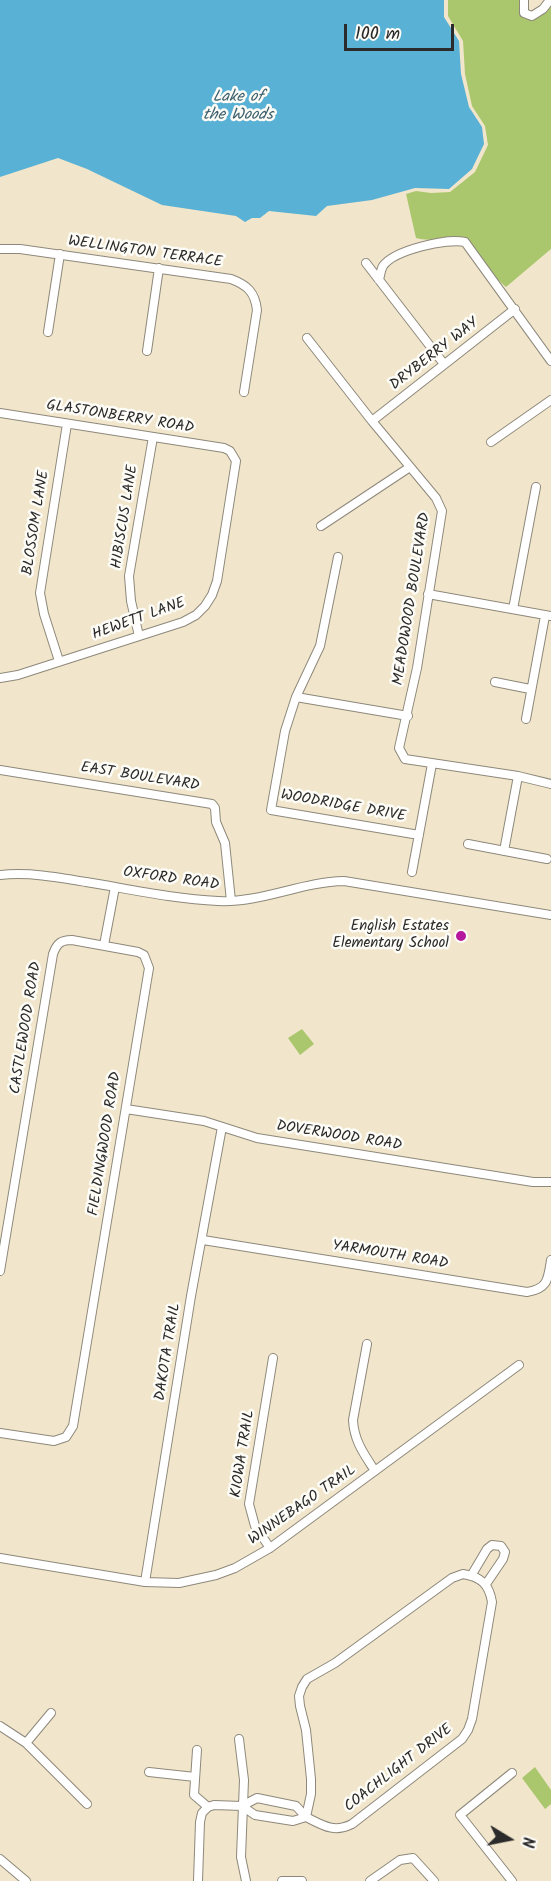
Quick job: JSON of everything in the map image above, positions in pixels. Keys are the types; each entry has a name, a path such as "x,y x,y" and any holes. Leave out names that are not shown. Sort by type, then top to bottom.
{"street":[{"path":"524,0 524,13 532,16 543,9 550,0"},
{"path":"379,280 383,266 403,254 428,245 465,242 551,361"},
{"name":"WELLINGTON TERRACE","path":"0,249 60,254 231,279 243,283 252,291 257,310 243,392"},
{"path":"48,332 60,254"},
{"path":"366,263 444,364"},
{"path":"147,351 159,268"},
{"name":"DRYBERRY WAY","path":"372,421 515,309"},
{"name":"MEADOWOOD BOULEVARD","path":"307,338 436,498 442,511 417,668 399,748 405,759 518,776 551,784"},
{"path":"491,442 551,400"},
{"name":"GLASTONBERRY ROAD","path":"0,413 224,448 233,455"},
{"name":"BLOSSOM LANE","path":"59,661 44,615 40,593 67,424"},
{"name":"HIBISCUS LANE","path":"139,636 131,601 129,576 153,437"},
{"name":"HEWETT LANE","path":"0,678 18,675 183,622 195,615 212,595 217,580 236,469 233,455"},
{"path":"321,526 410,466"},
{"path":"513,609 536,487"},
{"name":"WOODRIDGE DRIVE","path":"338,556 320,646 296,697 285,730 271,810 418,835"},
{"path":"428,594 548,616 526,719"},
{"path":"495,682 531,689"},
{"path":"296,697 408,716"},
{"path":"412,872 432,764"},
{"name":"EAST BOULEVARD","path":"0,770 212,804 215,808 216,822 225,843 231,901"},
{"path":"504,851 518,776"},
{"path":"468,844 547,859"},
{"name":"OXFORD ROAD","path":"0,875 31,874 200,899 231,901 264,897 317,883 344,881 551,915"},
{"path":"104,945 115,887"},
{"name":"CASTLEWOOD ROAD","path":"0,1271 53,954 56,945 63,940 104,945"},
{"name":"FIELDINGWOOD ROAD","path":"0,1433 54,1441 66,1437 73,1426 149,963 138,951 104,945"},
{"name":"DOVERWOOD ROAD","path":"126,1109 204,1121 257,1138 533,1182 551,1182"},
{"name":"DAKOTA TRAIL","path":"145,1582 222,1127"},
{"name":"YARMOUTH ROAD","path":"203,1240 527,1292 538,1291 544,1285 549,1277 551,1260"},
{"path":"368,1344 353,1420 353,1432 357,1443 375,1471"},
{"name":"KIOWA TRAIL","path":"270,1548 255,1526 249,1504 273,1358"},
{"name":"WINNEBAGO TRAIL","path":"0,1558 145,1582 179,1583 216,1575 235,1568 270,1548 519,1365"},
{"path":"306,1817 311,1794 311,1779 306,1730 299,1696 302,1687 308,1679 334,1663 452,1578 463,1574 471,1575 486,1584 505,1555 501,1546 494,1544 487,1549 471,1575"},
{"name":"COACHLIGHT DRIVE","path":"306,1817 293,1821 255,1815 242,1806 257,1798 296,1806 306,1817 327,1827 338,1829 352,1824 462,1739 472,1719 492,1602 486,1584"},
{"path":"26,1743 51,1713"},
{"path":"0,1726 26,1743 87,1804"},
{"path":"239,1739 243,1761 241,1857 246,1881"},
{"path":"197,1750 194,1795 208,1807"},
{"path":"148,1772 195,1777"},
{"path":"512,1773 460,1815 512,1880"},
{"path":"198,1881 202,1813 214,1805 242,1806"},
{"path":"370,1881 400,1860 413,1858 434,1881"},
{"path":"0,1859 26,1881"},
{"path":"282,1881 299,1881"}],"green space":[{"path":"448,0 520,0 520,13 524,17 533,19 544,13 551,5 551,249 506,287 466,239 416,238 406,194 416,191 450,192 475,172 488,145 485,126 472,106 465,74 463,41 448,16"},
{"path":"302,1029 314,1044 300,1055 288,1038"},
{"path":"535,1767 551,1790 551,1804 545,1809 522,1778"}],"water":[{"name":"Lake of the Woods","path":"0,0 444,0 444,17 459,41 461,74 469,107 482,127 484,144 472,169 449,189 415,188 372,200 327,206 316,216 269,211 260,218 252,218 245,222 236,216 162,205 87,169 58,158 0,177"}],"place":[{"name":"English Estates Elementary School","path":"461,936"}]}
